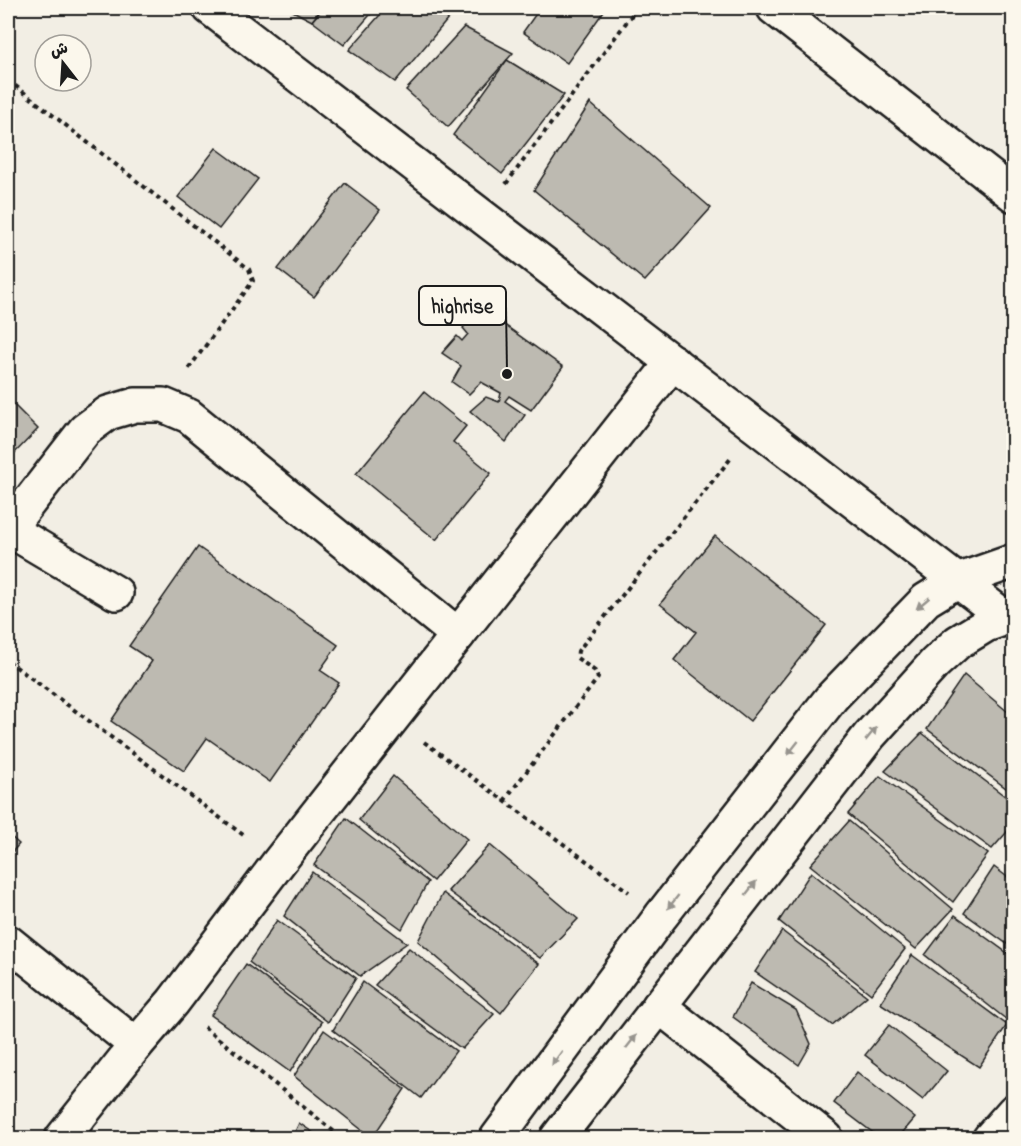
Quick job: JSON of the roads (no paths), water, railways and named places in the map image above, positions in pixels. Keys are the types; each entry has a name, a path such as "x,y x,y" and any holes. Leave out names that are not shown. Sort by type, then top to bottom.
{"street":[{"path":"210,8 957,581 1010,616"},
{"path":"774,8 1014,195"},
{"path":"62,1138 173,1002 279,862 672,362"},
{"path":"116,592 8,529 86,430 108,413 135,405 163,405 189,416 458,635"},
{"path":"497,1138 662,916 832,697 926,600 957,581 1014,561"},
{"path":"557,1138 876,728 935,663 958,642 986,625 1010,616"},
{"path":"8,942 136,1045"},
{"path":"659,1006 826,1138"},
{"path":"990,1138 1014,1111"}],"place":[{"name":"highrise","path":"507,374"}]}
